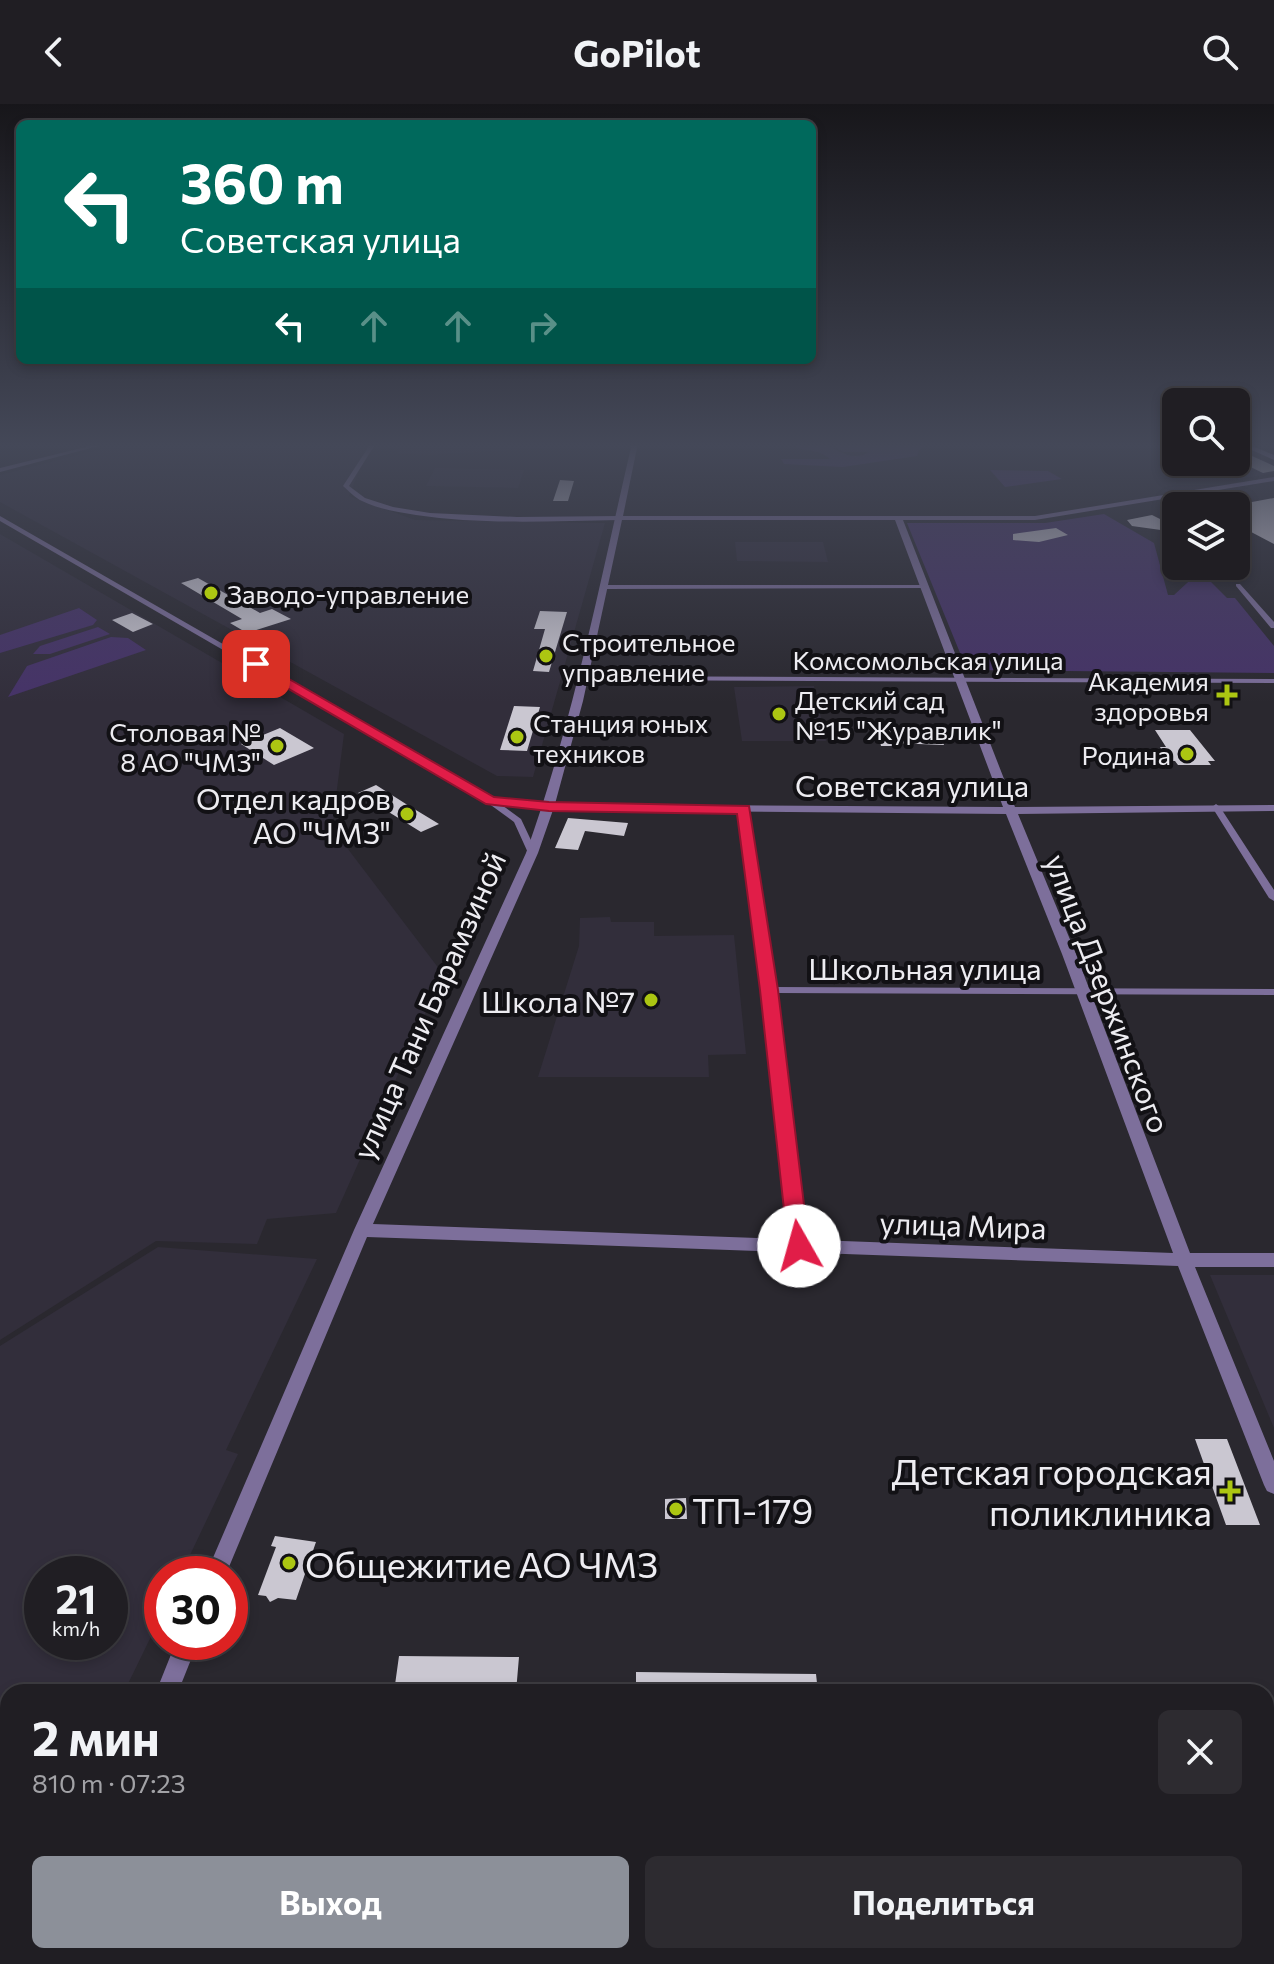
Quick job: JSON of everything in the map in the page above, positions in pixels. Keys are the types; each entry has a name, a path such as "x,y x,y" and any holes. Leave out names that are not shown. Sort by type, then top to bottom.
{"street":[{"path":"20,530 491,801 518,821 532,853"},
{"name":"улица Тани Барамзиной","path":"224,1556 362,1230 532,853 549,807 606,587 617,530"},
{"name":"улица Дзержинского","path":"903,530 1274,1485"},
{"path":"1238,585 1274,626"},
{"path":"606,587 925,587"},
{"name":"Комсомольская улица","path":"582,678 1274,681"},
{"path":"491,801 549,807"},
{"name":"Советская улица","path":"549,807 1010,811 1274,808"},
{"path":"1216,807 1274,898"},
{"path":"743,810 769,990 799,1246"},
{"name":"Школьная улица","path":"769,990 1274,992"},
{"name":"улица Мира","path":"362,1230 1184,1260 1274,1260"},
{"path":"170,1684 180,1660"}],"shaded area":[{"path":"50,530 603,530 533,777 497,776"},
{"path":"910,530 1131,530 1154,543 1168,595 1174,595 1190,580 1209,580 1227,598 1235,598 1274,646 1274,673 967,670"},
{"path":"0,534 344,734 332,828 443,974 336,1213 267,1219 257,1244 156,1241 0,1340"},
{"path":"735,542 823,542 828,562 737,561"},
{"path":"79,608 97,620 93,625 0,653 0,635"},
{"path":"98,627 110,634 50,654 33,654 40,646"},
{"path":"111,637 128,638 146,650 8,697 27,666"},
{"name":"Детский сад №15 \"Журавлик\"","path":"814,686 826,741 742,741 734,687"},
{"name":"Школа №7","path":"610,917 611,922 654,922 654,936 734,935 746,1054 708,1055 709,1077 538,1077 579,946 580,918"},
{"path":"158,1247 317,1259 226,1450 238,1454 190,1556 144,1556 144,1651 128,1684 0,1684 0,1346"},
{"path":"1210,1275 1274,1275 1274,1428"}],"building":[{"path":"1059,530 1068,535 1039,542 1013,540 1013,534"},
{"path":"1250,530 1274,530 1274,544 1250,531"},
{"path":"198,578 260,613 272,609 291,619 247,633 230,623 242,619 181,583"},
{"path":"540,611 567,612 549,672 533,671 545,629 534,629"},
{"path":"132,613 153,624 133,632 112,620"},
{"name":"Станция юных техников","path":"514,706 540,707 527,751 500,750"},
{"path":"905,725 937,725 944,745 893,743 894,746 881,746 877,729 902,729"},
{"name":"Столовая № 8 АО \"ЧМЗ\"","path":"280,728 314,748 274,765 241,744"},
{"name":"Родина","path":"1155,730 1190,730 1215,761 1208,761 1211,765 1178,765 1175,761 1168,761 1160,747 1166,747"},
{"name":"Отдел кадров АО \"ЧМЗ\"","path":"376,785 439,824 421,832 358,793"},
{"path":"568,818 628,823 624,836 585,831 578,850 555,848"},
{"name":"Детская городская поликлиника","path":"1195,1439 1227,1439 1260,1525 1226,1525"},
{"name":"ТП-179","path":"686,1498 687,1519 665,1519 665,1499"},
{"name":"Общежитие АО ЧМЗ","path":"275,1536 316,1542 296,1600 278,1598 270,1602 266,1596 258,1595 276,1547 271,1546"},
{"path":"399,1656 519,1657 517,1684 395,1684"},
{"path":"636,1672 816,1674 817,1684 636,1684"}],"place":[{"name":"Заводо-управление","path":"211,593"},
{"name":"Строительное управление","path":"546,656"},
{"name":"Академия здоровья","path":"1227,695"},
{"name":"Детский сад №15 \"Журавлик\"","path":"779,714"},
{"name":"Станция юных техников","path":"517,737"},
{"name":"Столовая № 8 АО \"ЧМЗ\"","path":"277,746"},
{"name":"Родина","path":"1187,754"},
{"name":"Отдел кадров АО \"ЧМЗ\"","path":"407,814"},
{"name":"Школа №7","path":"651,1000"},
{"name":"Детская городская поликлиника","path":"1230,1491"},
{"name":"ТП-179","path":"676,1509"},
{"name":"Общежитие АО ЧМЗ","path":"289,1563"}],"route":[{"path":"256,664 491,801 549,807 743,810 769,990 799,1246"}]}
